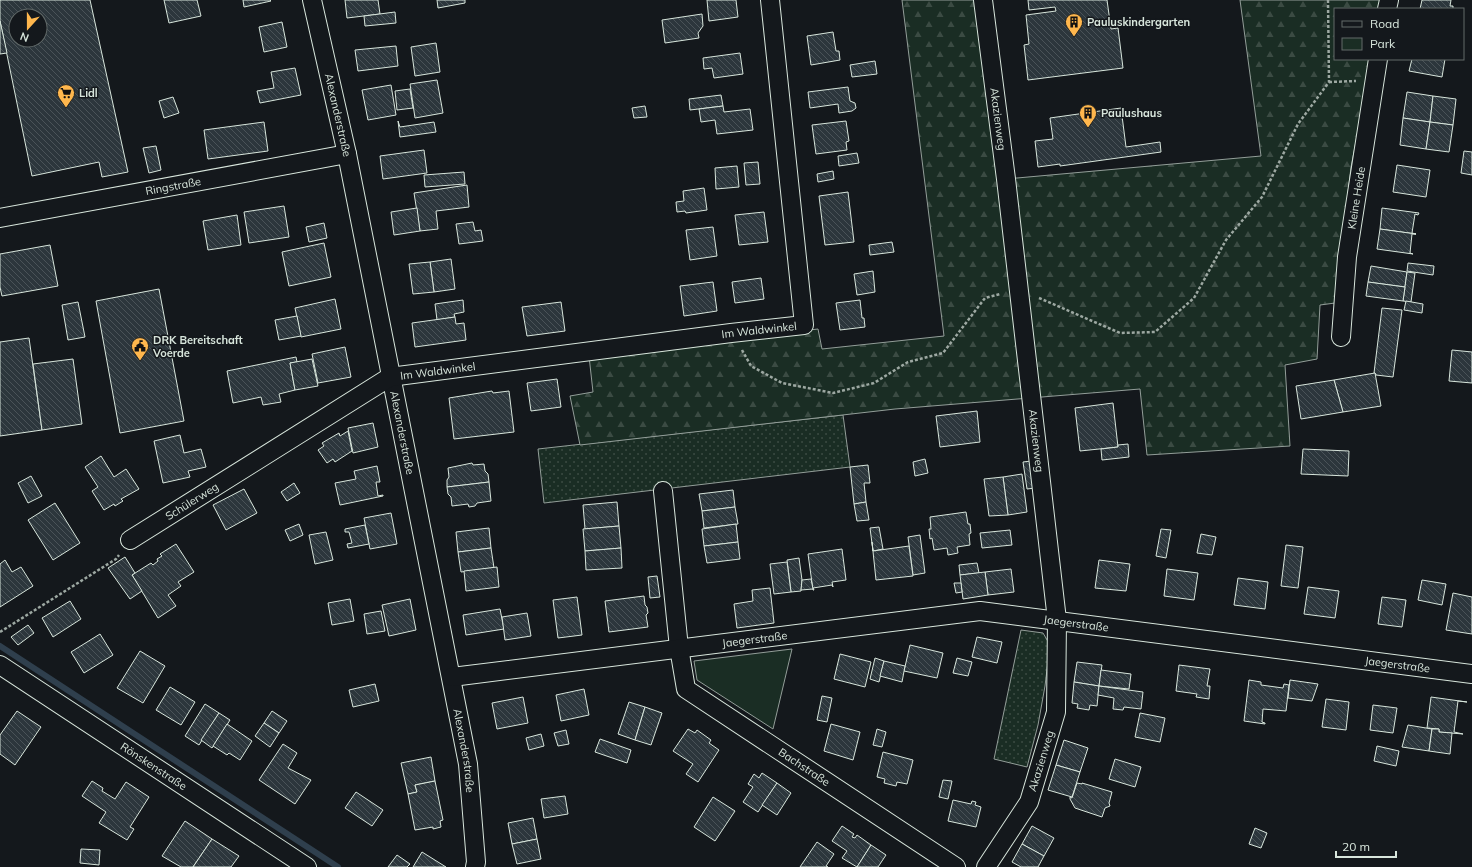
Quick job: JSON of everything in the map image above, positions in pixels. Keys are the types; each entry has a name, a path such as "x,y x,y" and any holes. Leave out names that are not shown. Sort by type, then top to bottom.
{"street":[{"name":"Alexanderstraße","path":"312,0 346,154 452,677 468,764 476,862 475,867"},
{"name":"Im Waldwinkel","path":"390,377 804,325 770,0"},
{"name":"Akazienweg","path":"983,0 1019,290 1057,620 1056,712 1029,802 986,867"},
{"name":"Kleine Heide","path":"1342,337 1347,257 1378,60"},
{"name":"Ringstraße","path":"0,218 346,154"},
{"name":"Schülerweg","path":"130,540 390,377"},
{"path":"663,491 679,648"},
{"name":"Jaegerstraße","path":"452,677 980,611 1472,674"},
{"name":"Bachstraße","path":"679,648 686,689 956,867"},
{"name":"Rönskenstraße","path":"0,665 307,867"}],"path":[{"path":"731,333 751,366 782,383 834,393 874,383 908,362 943,353 985,298 1019,290 1120,333 1155,332 1194,298 1226,240 1262,197 1298,124 1329,82 1328,0"},
{"path":"1329,82 1374,81"},
{"path":"0,632 116,559 130,540"}],"green space":[{"path":"902,0 983,0 1006,179 1261,156 1240,0 1383,0 1381,8 1334,8 1334,60 1372,60 1351,167 1335,303 1320,305 1317,359 1285,365 1290,446 1147,455 1140,389 895,409 580,445 570,396 593,392 589,356 818,329 822,349 944,336"},
{"path":"843,415 850,467 544,503 538,449"},
{"path":"1021,630 1043,633 1050,645 1038,725 1027,767 994,759"},
{"path":"792,649 773,729 697,680 694,661"}],"building":[{"name":"Lidl","path":"0,0 90,0 128,172 102,177 99,162 32,176 0,21"},
{"path":"164,0 197,0 201,16 169,23"},
{"path":"243,0 270,0 271,1 244,7"},
{"path":"345,0 378,0 380,14 347,18"},
{"path":"437,0 465,0 465,3 438,8"},
{"path":"707,0 736,0 738,17 709,21"},
{"name":"Pauluskindergarten","path":"1028,0 1107,0 1111,29 1118,28 1123,68 1028,80 1024,45 1029,44 1026,15 1056,11 1055,7 1029,10"},
{"path":"1422,0 1451,0 1450,6 1453,6 1453,8 1420,8"},
{"path":"395,12 396,23 365,26 364,16"},
{"path":"702,14 703,26 698,33 699,38 665,43 662,20"},
{"path":"0,21 7,53 0,54"},
{"path":"282,22 287,47 264,52 259,27"},
{"path":"833,32 836,51 839,51 840,60 811,65 807,36"},
{"path":"436,43 440,72 415,76 411,47"},
{"path":"396,46 398,66 358,71 355,50"},
{"path":"740,53 743,74 714,78 712,68 704,69 703,58"},
{"path":"1412,60 1445,60 1442,77 1409,71"},
{"path":"875,61 877,74 852,77 850,65"},
{"path":"295,68 301,95 260,103 257,91 274,88 271,72"},
{"path":"437,80 443,113 415,118 410,84"},
{"path":"391,85 396,115 368,120 362,90"},
{"path":"848,87 850,101 855,103 856,108 852,111 839,113 838,104 810,108 808,92"},
{"path":"410,89 413,108 397,110 395,91"},
{"path":"1407,92 1433,96 1430,122 1403,118"},
{"path":"721,95 723,106 690,110 689,99"},
{"path":"1433,96 1456,99 1453,125 1430,122"},
{"path":"173,97 179,113 164,118 159,101"},
{"path":"645,106 647,117 634,118 632,108"},
{"path":"723,106 724,112 750,109 753,130 717,134 715,120 701,122 699,109"},
{"name":"Paulushaus","path":"1121,108 1126,147 1160,142 1161,152 1060,166 1060,164 1038,167 1035,141 1053,139 1050,118"},
{"path":"1403,118 1430,122 1426,149 1400,145"},
{"path":"398,121 400,127 434,122 436,132 400,137"},
{"path":"846,121 849,141 846,142 847,150 816,154 812,125"},
{"path":"264,122 268,151 208,159 204,130"},
{"path":"1430,122 1453,125 1449,152 1426,149"},
{"path":"156,146 161,170 149,173 143,148"},
{"path":"424,150 427,173 383,179 380,156"},
{"path":"1464,151 1472,152 1472,175 1461,173"},
{"path":"857,153 859,163 839,166 838,156"},
{"path":"758,162 760,184 746,185 744,163"},
{"path":"1397,165 1430,170 1426,197 1393,192"},
{"path":"737,166 739,187 716,189 715,168"},
{"path":"833,171 834,179 818,182 817,174"},
{"path":"464,172 465,184 425,187 424,175"},
{"path":"467,185 469,207 436,211 438,229 420,231 414,193"},
{"path":"704,188 707,210 686,213 685,211 677,212 676,202 684,201 683,191"},
{"path":"848,192 854,242 825,245 819,196"},
{"path":"284,206 289,237 249,243 244,212"},
{"path":"417,208 420,231 394,235 391,212"},
{"path":"1382,208 1419,213 1418,215 1415,214 1412,233 1416,234 1380,229"},
{"path":"764,212 768,242 739,245 735,215"},
{"path":"237,215 241,245 208,250 203,221"},
{"path":"473,222 475,231 481,230 483,241 459,244 456,224"},
{"path":"324,223 327,238 309,242 306,227"},
{"path":"713,227 717,256 690,260 686,230"},
{"path":"1380,229 1416,234 1412,234 1410,253 1413,254 1377,249"},
{"path":"892,242 894,252 870,255 869,245"},
{"path":"324,243 331,277 289,286 282,252"},
{"path":"50,245 58,286 2,296 0,287 0,254"},
{"path":"451,259 455,289 434,292 430,262"},
{"path":"430,262 434,292 413,294 409,264"},
{"path":"1408,263 1434,266 1433,275 1407,271"},
{"path":"1371,266 1407,272 1405,287 1368,282"},
{"path":"873,271 875,292 857,295 854,274"},
{"path":"1407,272 1415,273 1411,302 1403,301"},
{"path":"761,278 764,299 735,303 732,282"},
{"path":"713,282 717,311 684,316 680,286"},
{"path":"1368,282 1405,287 1403,301 1366,296"},
{"name":"DRK Bereitschaft Voerde","path":"159,289 184,421 120,433 96,301"},
{"path":"335,299 341,329 301,337 295,308"},
{"path":"463,300 464,312 454,314 455,317 437,320 435,304"},
{"path":"860,300 862,318 864,318 865,327 840,330 836,303"},
{"path":"1406,301 1423,304 1422,313 1404,310"},
{"path":"78,302 85,337 68,340 62,305"},
{"path":"561,302 565,331 527,336 522,307"},
{"path":"1382,308 1402,310 1393,377 1376,375 1374,373"},
{"path":"297,316 301,336 279,340 275,320"},
{"path":"455,317 456,324 464,323 466,340 415,347 412,323"},
{"path":"29,338 42,430 0,436 0,342"},
{"path":"345,347 351,377 318,383 312,354"},
{"path":"1452,350 1472,352 1472,383 1449,381"},
{"path":"296,357 297,362 290,363 295,390 279,394 281,402 263,405 261,397 233,403 227,371"},
{"path":"73,359 82,424 42,430 33,364"},
{"path":"312,359 318,386 295,390 290,363"},
{"path":"1375,373 1381,406 1343,412 1334,380"},
{"path":"557,379 561,407 531,411 527,383"},
{"path":"1334,380 1343,412 1301,419 1296,386"},
{"path":"492,391 493,393 509,391 514,432 454,439 449,398"},
{"path":"1113,403 1118,447 1080,451 1075,408"},
{"path":"977,411 980,442 940,447 936,416"},
{"path":"373,423 378,447 353,453 348,428"},
{"path":"348,431 352,451 335,462 333,459 327,463 318,450 324,446 322,443 339,433 340,436"},
{"path":"180,435 184,453 201,449 206,467 188,471 190,477 163,483 154,441"},
{"path":"1128,444 1129,457 1102,460 1101,449"},
{"path":"1303,449 1349,451 1348,476 1301,474"},
{"path":"101,456 114,477 126,469 139,489 121,499 123,501 115,506 114,504 104,510 92,491 98,487 85,467"},
{"path":"925,459 928,473 915,476 913,462"},
{"path":"1031,461 1035,488 1027,489 1023,462"},
{"path":"472,463 473,465 484,464 489,482 447,487 447,480 449,477 448,468"},
{"path":"868,465 870,483 864,483 866,502 854,504 850,467"},
{"path":"377,466 380,482 376,482 378,496 383,496 340,505 335,483 356,479 354,471"},
{"path":"1022,474 1027,512 1008,515 1003,477"},
{"path":"31,476 42,496 28,503 18,483"},
{"path":"1003,477 1008,515 989,516 984,479"},
{"path":"489,482 491,501 477,503 475,506 469,507 468,504 452,506 451,497 448,494 447,487"},
{"path":"294,483 300,493 287,501 281,492"},
{"path":"244,489 257,513 226,530 213,505"},
{"path":"733,490 735,507 702,511 699,494"},
{"path":"617,502 619,526 585,529 583,505"},
{"path":"866,502 869,520 857,521 854,504"},
{"path":"55,503 80,543 53,560 28,520"},
{"path":"735,507 738,524 704,528 702,511"},
{"path":"966,512 968,524 970,524 970,545 957,547 958,553 948,555 947,548 934,550 932,538 930,539 930,517"},
{"path":"391,513 397,544 370,549 364,518"},
{"path":"299,524 303,535 290,541 285,530"},
{"path":"736,524 738,542 704,546 702,529"},
{"path":"365,525 369,544 348,548 347,544 352,543 349,532 345,532 345,529"},
{"path":"619,526 621,548 585,551 583,529"},
{"path":"879,527 883,549 873,551 870,528"},
{"path":"489,528 491,548 458,552 456,532"},
{"path":"1161,529 1171,530 1166,558 1156,556"},
{"path":"1010,530 1012,545 982,548 980,533"},
{"path":"326,532 333,560 315,564 309,535"},
{"path":"1201,534 1216,537 1212,555 1197,553"},
{"path":"920,535 925,573 913,575 908,537"},
{"path":"738,542 740,559 707,563 704,546"},
{"path":"872,542 873,551 909,546 913,576 876,580"},
{"path":"176,544 194,572 178,582 181,586 168,595 176,606 158,618 132,575 151,563 153,565 158,561 157,559 162,556 160,554"},
{"path":"1286,545 1303,547 1298,588 1281,586"},
{"path":"491,548 494,568 461,572 458,552"},
{"path":"621,548 622,568 586,570 585,551"},
{"path":"842,549 846,580 832,582 833,587 832,585 813,588 813,590 808,554"},
{"path":"125,557 135,573 132,575 142,591 130,599 108,568"},
{"path":"799,558 802,580 801,591 791,592 787,560"},
{"path":"5,560 12,572 21,567 33,586 0,607 0,564"},
{"path":"1099,560 1130,564 1126,591 1095,588"},
{"path":"787,562 791,592 774,594 770,564"},
{"path":"977,563 979,573 960,575 959,565"},
{"path":"497,567 499,587 466,591 464,571"},
{"path":"1011,569 1014,592 988,595 985,572"},
{"path":"1167,569 1198,573 1194,600 1164,596"},
{"path":"985,572 988,595 963,599 960,575"},
{"path":"657,576 660,597 650,598 648,577"},
{"path":"1238,578 1268,582 1265,609 1234,605"},
{"path":"811,579 813,589 801,590 802,580"},
{"path":"1422,580 1446,584 1442,605 1418,600"},
{"path":"954,583 961,583 962,592 956,593"},
{"path":"1308,587 1339,591 1335,618 1304,614"},
{"path":"770,588 774,623 737,628 734,604 753,601 752,590"},
{"path":"1453,593 1472,597 1472,634 1446,630"},
{"path":"644,596 648,613 646,615 648,627 609,632 605,601"},
{"path":"577,597 582,635 558,638 553,600"},
{"path":"1382,597 1406,600 1402,627 1378,624"},
{"path":"350,599 354,621 332,625 328,603"},
{"path":"410,599 416,630 389,636 382,605"},
{"path":"70,601 81,619 53,637 42,618"},
{"path":"500,609 504,629 466,635 463,615"},
{"path":"381,611 385,631 367,634 364,614"},
{"path":"527,613 531,636 505,640 502,617"},
{"path":"28,625 34,633 18,645 11,637"},
{"path":"100,634 113,655 84,673 71,652"},
{"path":"977,637 1002,642 997,663 972,657"},
{"path":"910,645 943,653 937,678 904,671"},
{"path":"140,651 165,666 143,703 117,688"},
{"path":"840,654 871,662 865,687 834,679"},
{"path":"875,658 884,661 879,682 870,679"},
{"path":"957,658 972,662 968,676 953,673"},
{"path":"884,661 905,666 902,682 880,676"},
{"path":"1077,662 1102,665 1099,686 1074,682"},
{"path":"1179,665 1210,669 1207,686 1210,686 1209,699 1196,697 1197,694 1176,691"},
{"path":"1101,670 1131,674 1129,689 1099,686"},
{"path":"1249,680 1261,682 1261,685 1283,688 1284,684 1289,685 1286,711 1263,709 1262,722 1265,724 1244,721"},
{"path":"1290,680 1318,684 1312,701 1288,698"},
{"path":"1074,682 1099,686 1097,706 1090,705 1089,710 1077,708 1078,704 1072,703"},
{"path":"375,684 379,701 353,707 349,690"},
{"path":"1099,686 1143,692 1141,709 1124,707 1123,710 1113,709 1114,698 1098,695"},
{"path":"170,687 195,702 181,725 156,710"},
{"path":"584,689 589,715 561,721 556,695"},
{"path":"822,696 832,698 827,722 817,720"},
{"path":"523,697 528,723 497,729 492,703"},
{"path":"1431,697 1467,702 1458,701 1454,732 1463,734 1439,732 1439,729 1427,728"},
{"path":"1326,699 1349,702 1346,730 1322,727"},
{"path":"629,702 645,707 635,740 618,734"},
{"path":"205,704 219,713 199,745 185,736"},
{"path":"1373,705 1397,708 1393,733 1370,730"},
{"path":"645,707 662,713 651,745 635,740"},
{"path":"17,711 41,727 15,765 0,754 0,735"},
{"path":"272,711 287,721 279,733 264,723"},
{"path":"219,713 230,720 212,748 201,740"},
{"path":"1140,713 1165,718 1160,742 1135,737"},
{"path":"264,723 279,733 270,747 255,736"},
{"path":"227,724 252,741 240,760 229,753 227,755 213,746"},
{"path":"831,724 860,732 853,760 824,751"},
{"path":"1408,725 1432,729 1429,751 1402,747"},
{"path":"688,729 695,733 697,730 711,740 709,743 719,750 698,782 686,774 693,764 673,751"},
{"path":"877,729 886,732 882,747 873,745"},
{"path":"1432,729 1439,729 1439,732 1452,733 1450,754 1429,751"},
{"path":"566,730 569,744 558,746 554,733"},
{"path":"541,734 544,746 529,750 526,738"},
{"path":"600,739 631,750 627,763 595,752"},
{"path":"1064,740 1088,748 1080,772 1056,765"},
{"path":"283,744 297,753 288,768 311,780 295,804 259,780"},
{"path":"1377,746 1399,751 1396,766 1374,761"},
{"path":"883,752 913,760 907,784 897,782 896,786 884,783 885,779 877,777"},
{"path":"431,757 435,781 415,785 417,792 408,794 401,763"},
{"path":"1115,759 1141,767 1135,787 1109,779"},
{"path":"1056,765 1080,772 1072,797 1048,790"},
{"path":"762,773 777,783 758,812 743,802 753,787 748,784 754,774 759,778"},
{"path":"943,780 952,781 948,799 939,797"},
{"path":"92,781 103,788 102,791 115,799 126,782 149,797 130,827 134,829 127,840 99,823 106,812 82,796"},
{"path":"435,781 443,820 440,821 441,827 415,830 408,794 417,792 415,785"},
{"path":"777,783 791,793 777,815 762,805"},
{"path":"1077,783 1082,783 1112,792 1109,803 1110,806 1105,808 1102,817 1075,808 1070,797 1072,798"},
{"path":"356,792 383,810 372,826 345,808"},
{"path":"565,796 568,814 544,818 541,799"},
{"path":"713,797 735,811 715,841 694,827"},
{"path":"953,800 971,804 972,801 976,802 975,805 981,807 976,827 948,821"},
{"path":"533,818 537,839 512,844 508,823"},
{"path":"185,821 212,839 193,867 181,867 162,856"},
{"path":"842,826 854,834 852,837 855,838 857,835 871,845 857,867 842,858 847,851 832,841"},
{"path":"1032,826 1054,838 1044,856 1022,844"},
{"path":"1255,828 1267,833 1261,848 1249,844"},
{"path":"212,839 239,856 231,867 193,867"},
{"path":"537,839 541,859 517,864 512,844"},
{"path":"817,842 834,854 826,866 828,867 800,867"},
{"path":"1022,844 1044,856 1038,867 1021,867 1012,862"},
{"path":"871,845 886,855 878,867 857,867"},
{"path":"81,849 100,850 99,865 80,863"},
{"path":"422,852 446,867 413,867"},
{"path":"397,855 410,864 407,867 388,867"}],"waterway":[{"path":"0,646 338,867"}],"place":[{"name":"Pauluskindergarten","path":"1074,37"},
{"name":"Lidl","path":"66,108"},
{"name":"Paulushaus","path":"1088,128"},
{"name":"DRK Bereitschaft Voerde","path":"140,361"}]}
